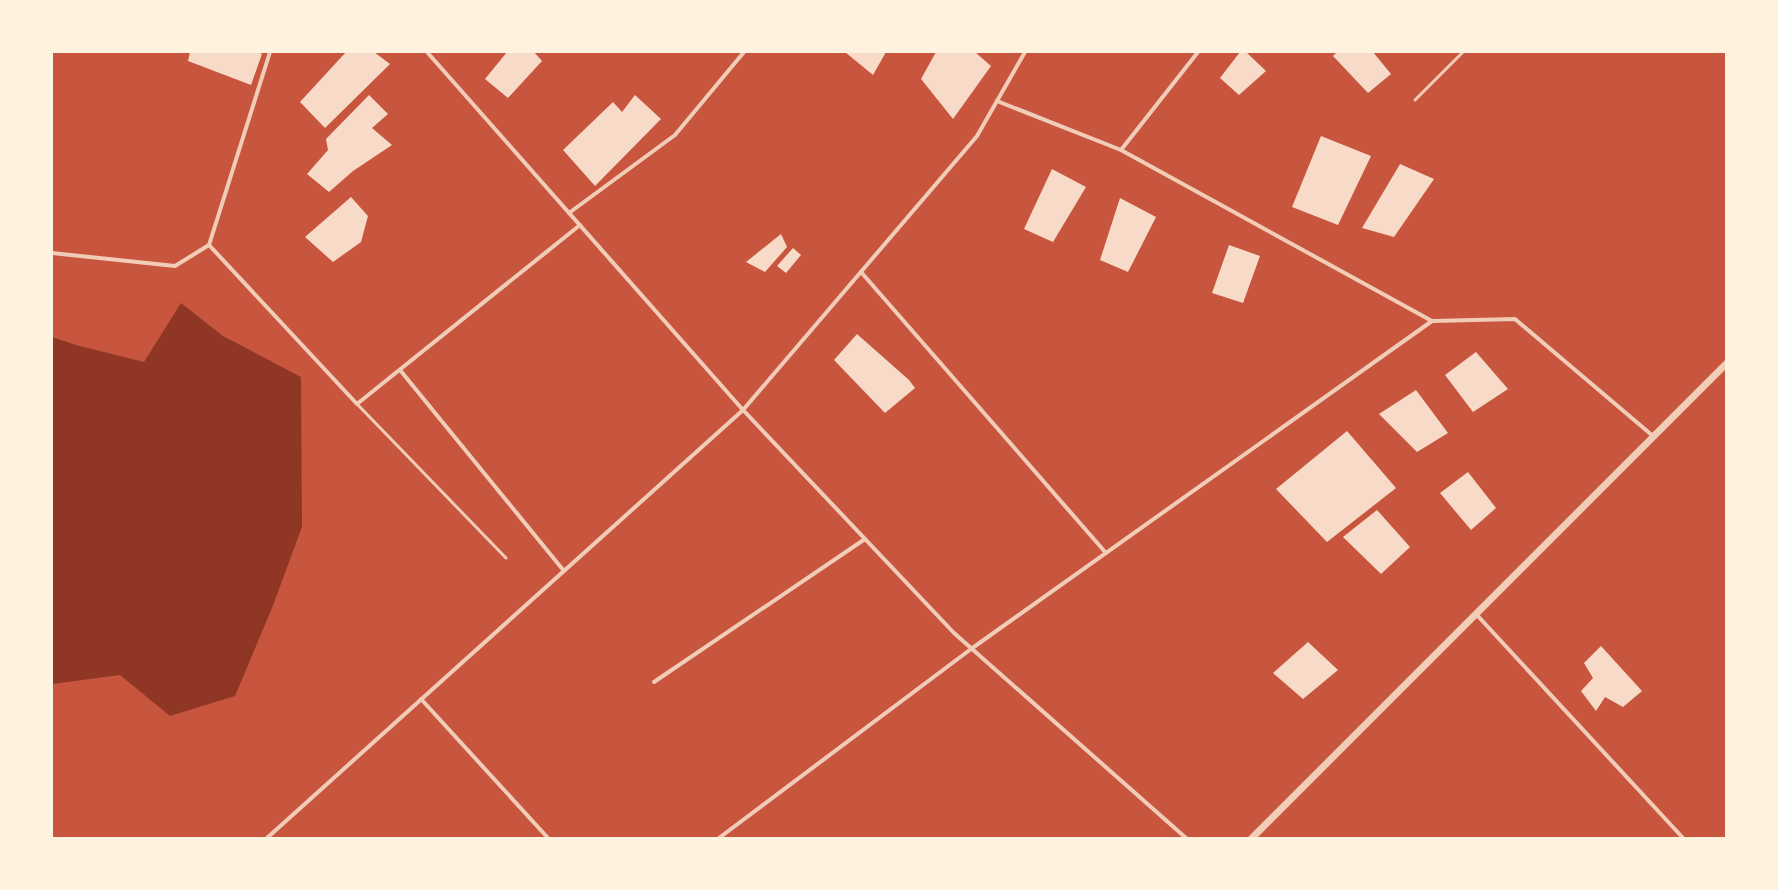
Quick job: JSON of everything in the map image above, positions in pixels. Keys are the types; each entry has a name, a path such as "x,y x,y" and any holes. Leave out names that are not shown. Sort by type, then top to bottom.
{"street":[{"path":"52,253 175,266 210,245 270,52"},
{"path":"427,52 743,410 971,649 1186,838"},
{"path":"569,213 675,135 744,52"},
{"path":"267,838 743,410 978,136 1025,52"},
{"path":"1121,150 1198,52"},
{"path":"997,101 1121,150 1432,321 1515,319 1653,436"},
{"path":"210,245 357,404 580,225"},
{"path":"861,272 1106,553"},
{"path":"719,838 971,649 1432,321"},
{"path":"1252,838 1726,364"},
{"path":"400,370 564,571"},
{"path":"654,682 865,539"},
{"path":"1476,614 1683,838"},
{"path":"422,699 548,838"}],"lane":[{"path":"1415,100 1463,52"},
{"path":"357,404 506,558"}],"shaded area":[{"path":"181,303 223,336 301,377 302,527 272,608 235,696 170,716 120,675 52,684 52,337 76,345 144,362"}],"building":[{"path":"190,52 258,52 262,54 251,85 188,61"},
{"path":"346,52 374,52 390,64 325,128 300,102"},
{"path":"507,52 534,52 542,61 508,98 485,79"},
{"path":"845,52 886,52 873,75"},
{"path":"936,52 975,52 991,66 953,119 921,79"},
{"path":"1240,52 1246,52 1266,71 1239,95 1220,78"},
{"path":"1337,52 1373,52 1391,74 1368,93 1333,56"},
{"path":"369,95 388,114 372,128 392,145 353,171 329,192 307,174 328,150 326,139"},
{"path":"635,95 661,119 595,186 563,150 613,102 622,112"},
{"path":"1321,136 1371,156 1338,225 1292,207"},
{"path":"1400,164 1434,179 1394,237 1362,228"},
{"path":"1052,169 1086,187 1053,242 1024,229"},
{"path":"351,197 368,216 361,242 333,262 305,237"},
{"path":"1120,198 1156,217 1128,272 1100,260"},
{"path":"781,234 787,247 765,272 746,262"},
{"path":"1229,245 1260,256 1243,303 1212,293"},
{"path":"793,248 801,255 786,273 777,266"},
{"path":"857,334 909,380 915,388 885,413 834,360"},
{"path":"1476,352 1508,389 1473,412 1445,375"},
{"path":"1416,390 1448,433 1417,452 1379,414"},
{"path":"1347,431 1396,488 1327,542 1276,489"},
{"path":"1468,472 1496,508 1471,530 1440,493"},
{"path":"1377,510 1410,547 1381,574 1343,537"},
{"path":"1308,642 1338,670 1303,699 1273,673"},
{"path":"1601,646 1642,691 1623,707 1605,697 1596,711 1581,691 1593,678 1584,663"}]}
